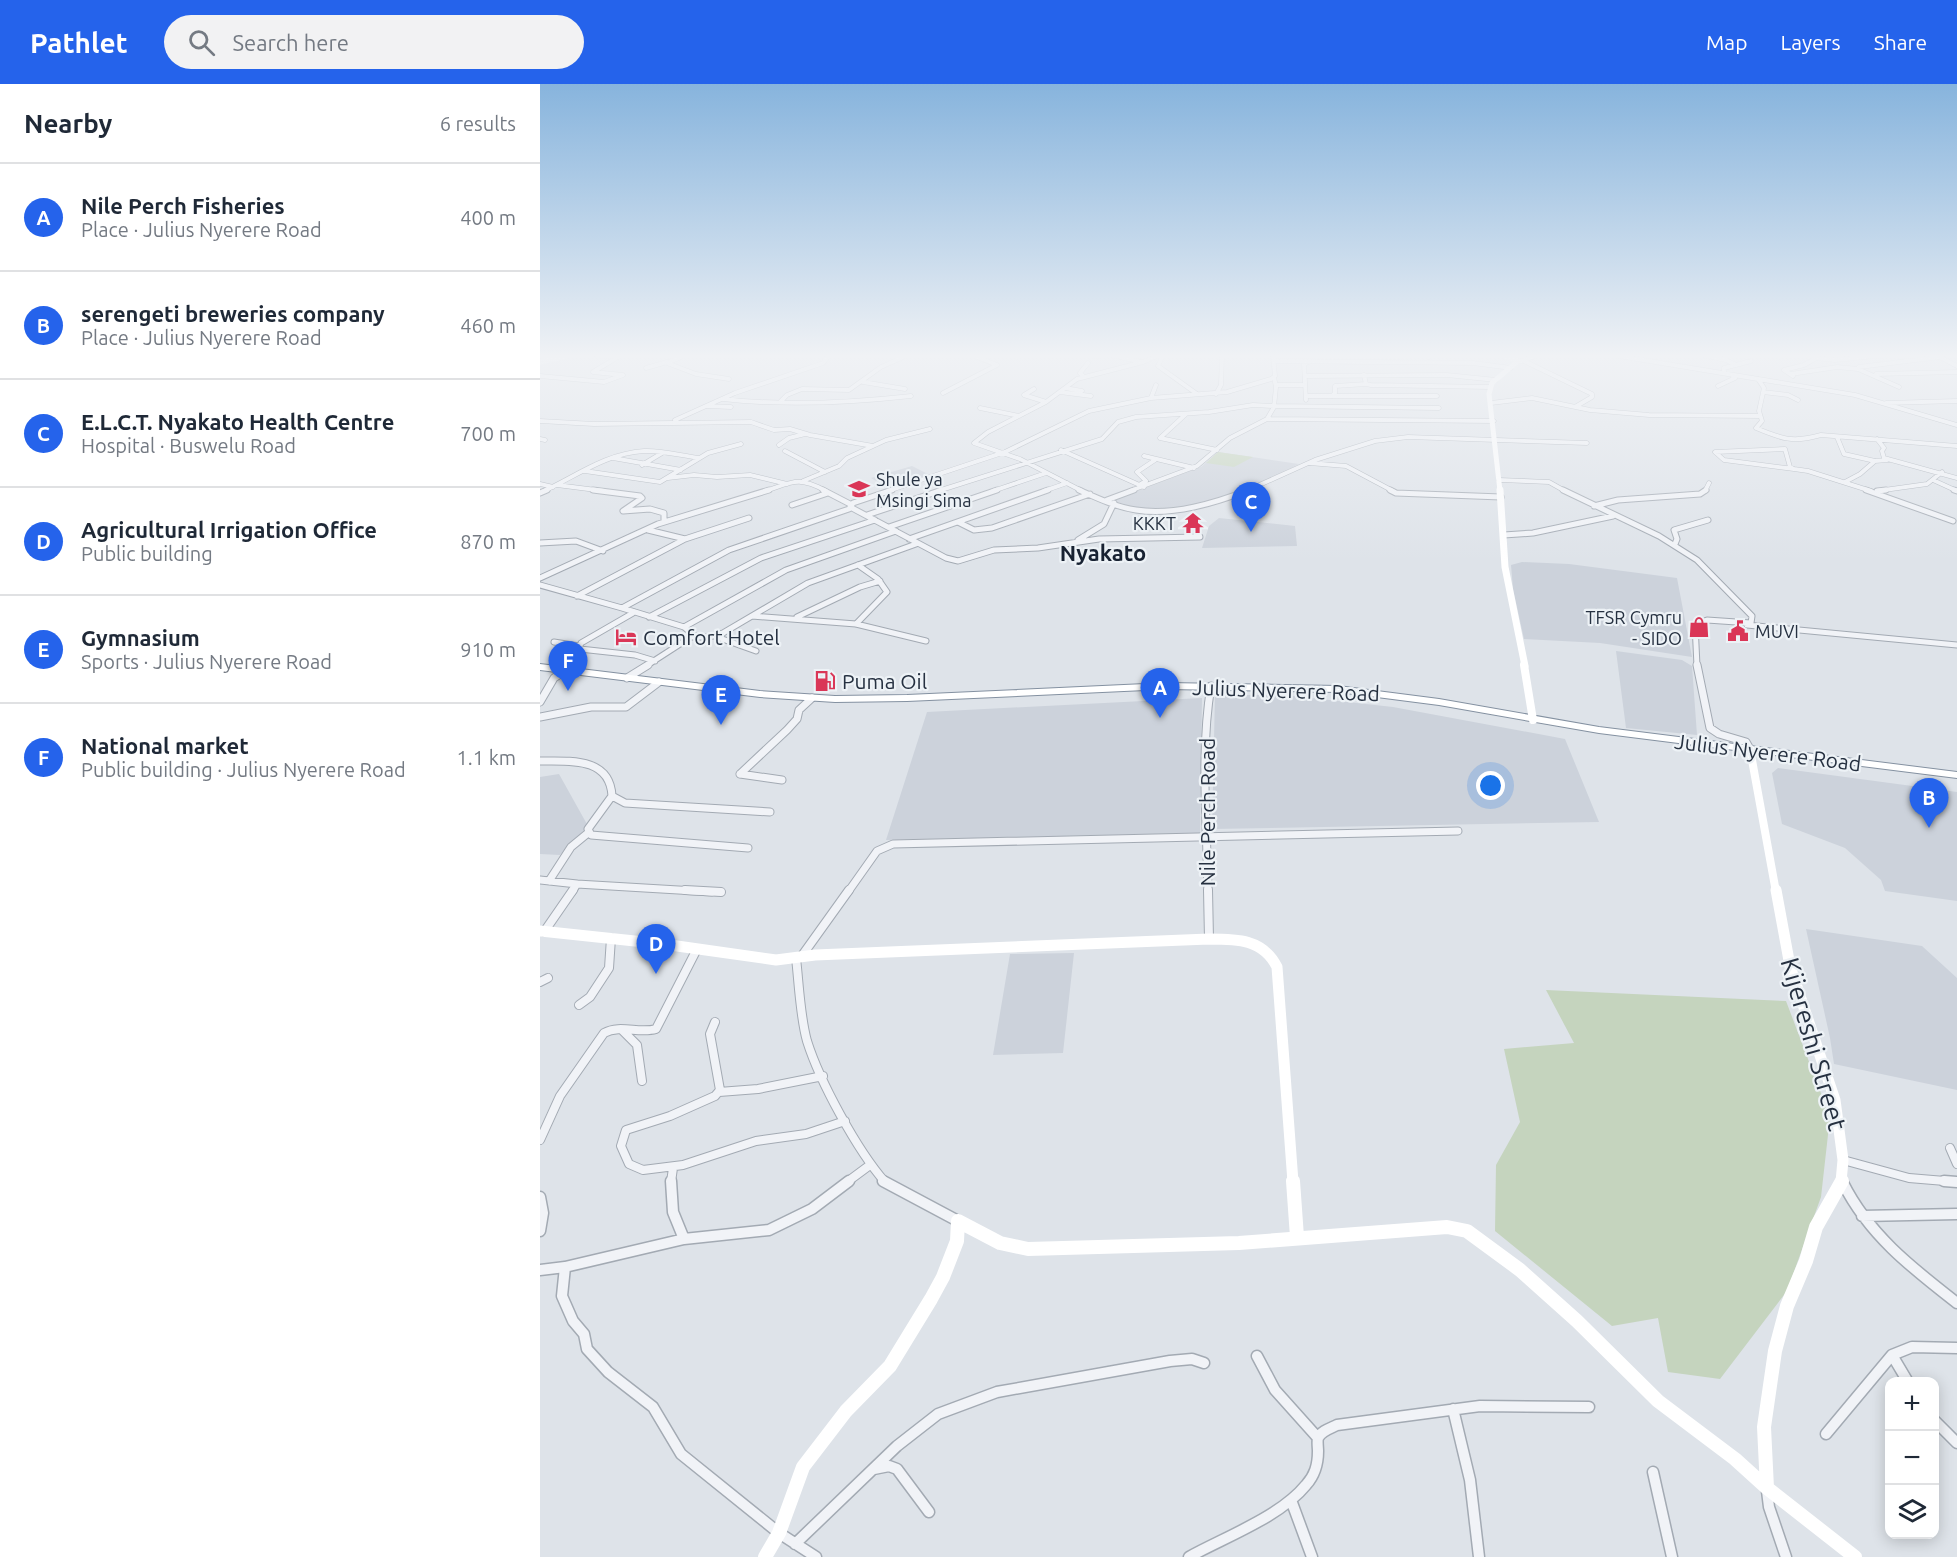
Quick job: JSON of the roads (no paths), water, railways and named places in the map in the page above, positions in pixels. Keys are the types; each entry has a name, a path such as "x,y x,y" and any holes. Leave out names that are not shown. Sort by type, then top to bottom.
{"highway":[{"name":"Julius Nyerere Road","path":"540,667 812,698 895,699 1211,686 1295,687 1388,693 1533,720 1750,750 1957,775"}],"street":[{"path":"751,424 774,430 790,429 805,434 873,446"},
{"path":"1004,424 974,442 1005,452 1090,494 1142,511 1186,510 1204,506 1253,490 1304,463 1342,450 1398,437 1496,442 1587,443"},
{"path":"622,608 729,550 1005,452 1063,424"},
{"path":"867,515 1061,450 1102,439 1118,424"},
{"path":"1175,424 1160,438 1217,450"},
{"path":"1104,499 1194,468 1230,438 1258,424"},
{"path":"1494,424 1505,567 1532,704 1533,720"},
{"path":"1760,424 1756,428 1780,439 1801,441 1818,435 1957,446"},
{"path":"540,578 664,522 803,481 842,465 847,458 873,446 893,438 930,429"},
{"path":"1814,429 1818,435"},
{"path":"779,445 789,438 805,434"},
{"path":"1837,437 1844,454 1875,461 1887,460 1942,472 1957,478"},
{"path":"1877,439 1884,448 1882,457 1887,460"},
{"path":"585,471 656,482 713,451 741,444"},
{"path":"1796,470 1790,467 1785,449 1715,452 1724,460 1796,470 1845,482 1953,521"},
{"path":"1061,450 1142,486"},
{"path":"784,451 825,472"},
{"path":"540,493 612,457 641,452 700,458"},
{"path":"642,465 662,453"},
{"path":"1144,456 1194,468"},
{"path":"612,457 642,465 681,470"},
{"path":"1142,486 1146,481 1137,472 1155,460"},
{"path":"1845,482 1860,474 1875,461"},
{"path":"1304,463 1346,466 1396,493 1501,497"},
{"path":"1875,491 1923,485 1942,472"},
{"path":"889,527 1046,473"},
{"path":"667,478 694,475 717,477 750,475 787,484"},
{"path":"1499,480 1549,482 1675,544 1697,560 1752,616 1751,623 1744,624"},
{"path":"1933,480 1957,491"},
{"path":"803,481 916,544 958,561 994,550 1038,548 1123,538 1200,537"},
{"path":"909,539 1067,483"},
{"path":"1594,506 1618,500 1700,494 1705,492 1709,483"},
{"path":"540,484 603,489 640,496 642,498 623,511 654,509 664,513 664,522"},
{"path":"792,505 828,493"},
{"path":"958,522 974,530 992,528 1090,494"},
{"path":"1076,542 1104,524 1114,503"},
{"path":"1504,535 1533,532 1615,516"},
{"path":"577,597 685,539 749,518"},
{"path":"649,617 761,558 875,520"},
{"path":"1675,544 1677,539 1674,530 1708,520"},
{"path":"648,530 685,539"},
{"path":"684,627 786,570 896,531"},
{"path":"540,543 576,541 603,550"},
{"path":"627,678 692,637 714,636 732,629 808,583 916,544"},
{"path":"856,624 886,596 886,589 880,581 858,565"},
{"path":"796,618 860,587 880,581"},
{"path":"540,585 684,627 693,632 692,637"},
{"path":"540,702 554,678 580,647 634,613"},
{"path":"752,616 856,624 926,641"},
{"path":"1750,750 1746,742 1719,734 1710,728 1696,659 1695,624 1698,621 1957,645"},
{"path":"714,636 756,651"},
{"path":"555,642 655,661"},
{"path":"540,717 591,707 626,707 659,682"},
{"name":"Nile Perch Road","path":"1209,939 1205,835 1208,704 1211,686"},
{"path":"782,780 740,774 787,730 797,719 799,710 812,698"},
{"name":"Kijereshi Street","path":"1750,750 1790,966 1835,1100 1843,1161 1842,1180 1816,1227 1806,1261 1787,1306 1770,1371 1764,1427 1767,1488"},
{"path":"540,761 564,761 594,766 605,772 611,779 612,796 588,832 571,847 549,881"},
{"path":"612,796 632,804 770,812"},
{"path":"1458,831 1205,835 1008,844 888,845 877,851 798,958 807,1040 845,1121 870,1165 886,1184 992,1241 1019,1249 1239,1244 1297,1237 1447,1227 1464,1229 1520,1270 1577,1321 1658,1401 1735,1459 1767,1488 1855,1557"},
{"path":"588,832 596,837 748,848"},
{"path":"540,880 721,892"},
{"path":"542,931 577,884"},
{"path":"542,931 776,960 1209,939 1242,940 1260,945 1274,957 1277,967 1297,1237"},
{"path":"579,1005 590,997 609,968 611,938"},
{"path":"540,1140 560,1096 604,1033 610,1029 647,1032 659,1026 697,950"},
{"path":"715,1022 710,1034 720,1085 719,1092"},
{"path":"622,1030 637,1045 642,1081"},
{"path":"823,1076 758,1089 719,1092 706,1101 624,1132 621,1151 628,1164 644,1169 673,1168 745,1144 805,1134 845,1121"},
{"path":"1950,1148 1957,1164"},
{"path":"1843,1161 1910,1178 1957,1182"},
{"path":"540,1270 565,1267 684,1239 769,1230 812,1209 840,1185 870,1165"},
{"path":"673,1168 669,1195 675,1222 684,1239"},
{"path":"1842,1180 1862,1216 1894,1251 1957,1304"},
{"path":"540,1197 543,1213 540,1231"},
{"path":"1862,1216 1957,1214"},
{"path":"765,1557 779,1533 803,1467 846,1411 890,1366 931,1299 943,1277 957,1241 958,1221"},
{"path":"565,1267 562,1296 573,1321 584,1334 586,1349 608,1372 653,1407 681,1454 779,1533 816,1557"},
{"path":"1826,1434 1892,1355 1912,1347 1957,1347"},
{"path":"1892,1355 1905,1377"},
{"path":"1257,1356 1279,1396 1318,1438"},
{"path":"795,1544 897,1446 938,1414 997,1392 1176,1360 1192,1359 1204,1363"},
{"path":"1189,1557 1291,1500 1309,1484 1317,1468 1318,1438 1328,1428 1480,1406 1589,1407"},
{"path":"1453,1409 1470,1480 1479,1557"},
{"path":"1939,1424 1957,1443"},
{"path":"872,1469 889,1466 897,1469 929,1512"},
{"path":"1653,1472 1672,1557"},
{"path":"1767,1488 1768,1507 1786,1557"},
{"path":"1291,1500 1312,1557"}],"place":[{"name":"Shule ya Msingi Sima","path":"859,489"},
{"name":"KKKT","path":"1193,523"},
{"name":"E.L.C.T. Nyakato Health Centre","path":"1251,532"},
{"name":"TFSR Cymru - SIDO","path":"1699,627"},
{"name":"MUVI","path":"1738,631"},
{"name":"Comfort Hotel","path":"626,637"},
{"name":"Puma Oil","path":"825,681"},
{"name":"National market","path":"568,691"},
{"name":"Nile Perch Fisheries","path":"1160,718"},
{"name":"Gymnasium","path":"721,725"},
{"name":"serengeti breweries company","path":"1929,828"},
{"name":"Agricultural Irrigation Office","path":"656,974"}],"district":[{"name":"Nyakato","path":"1103,552"}]}
